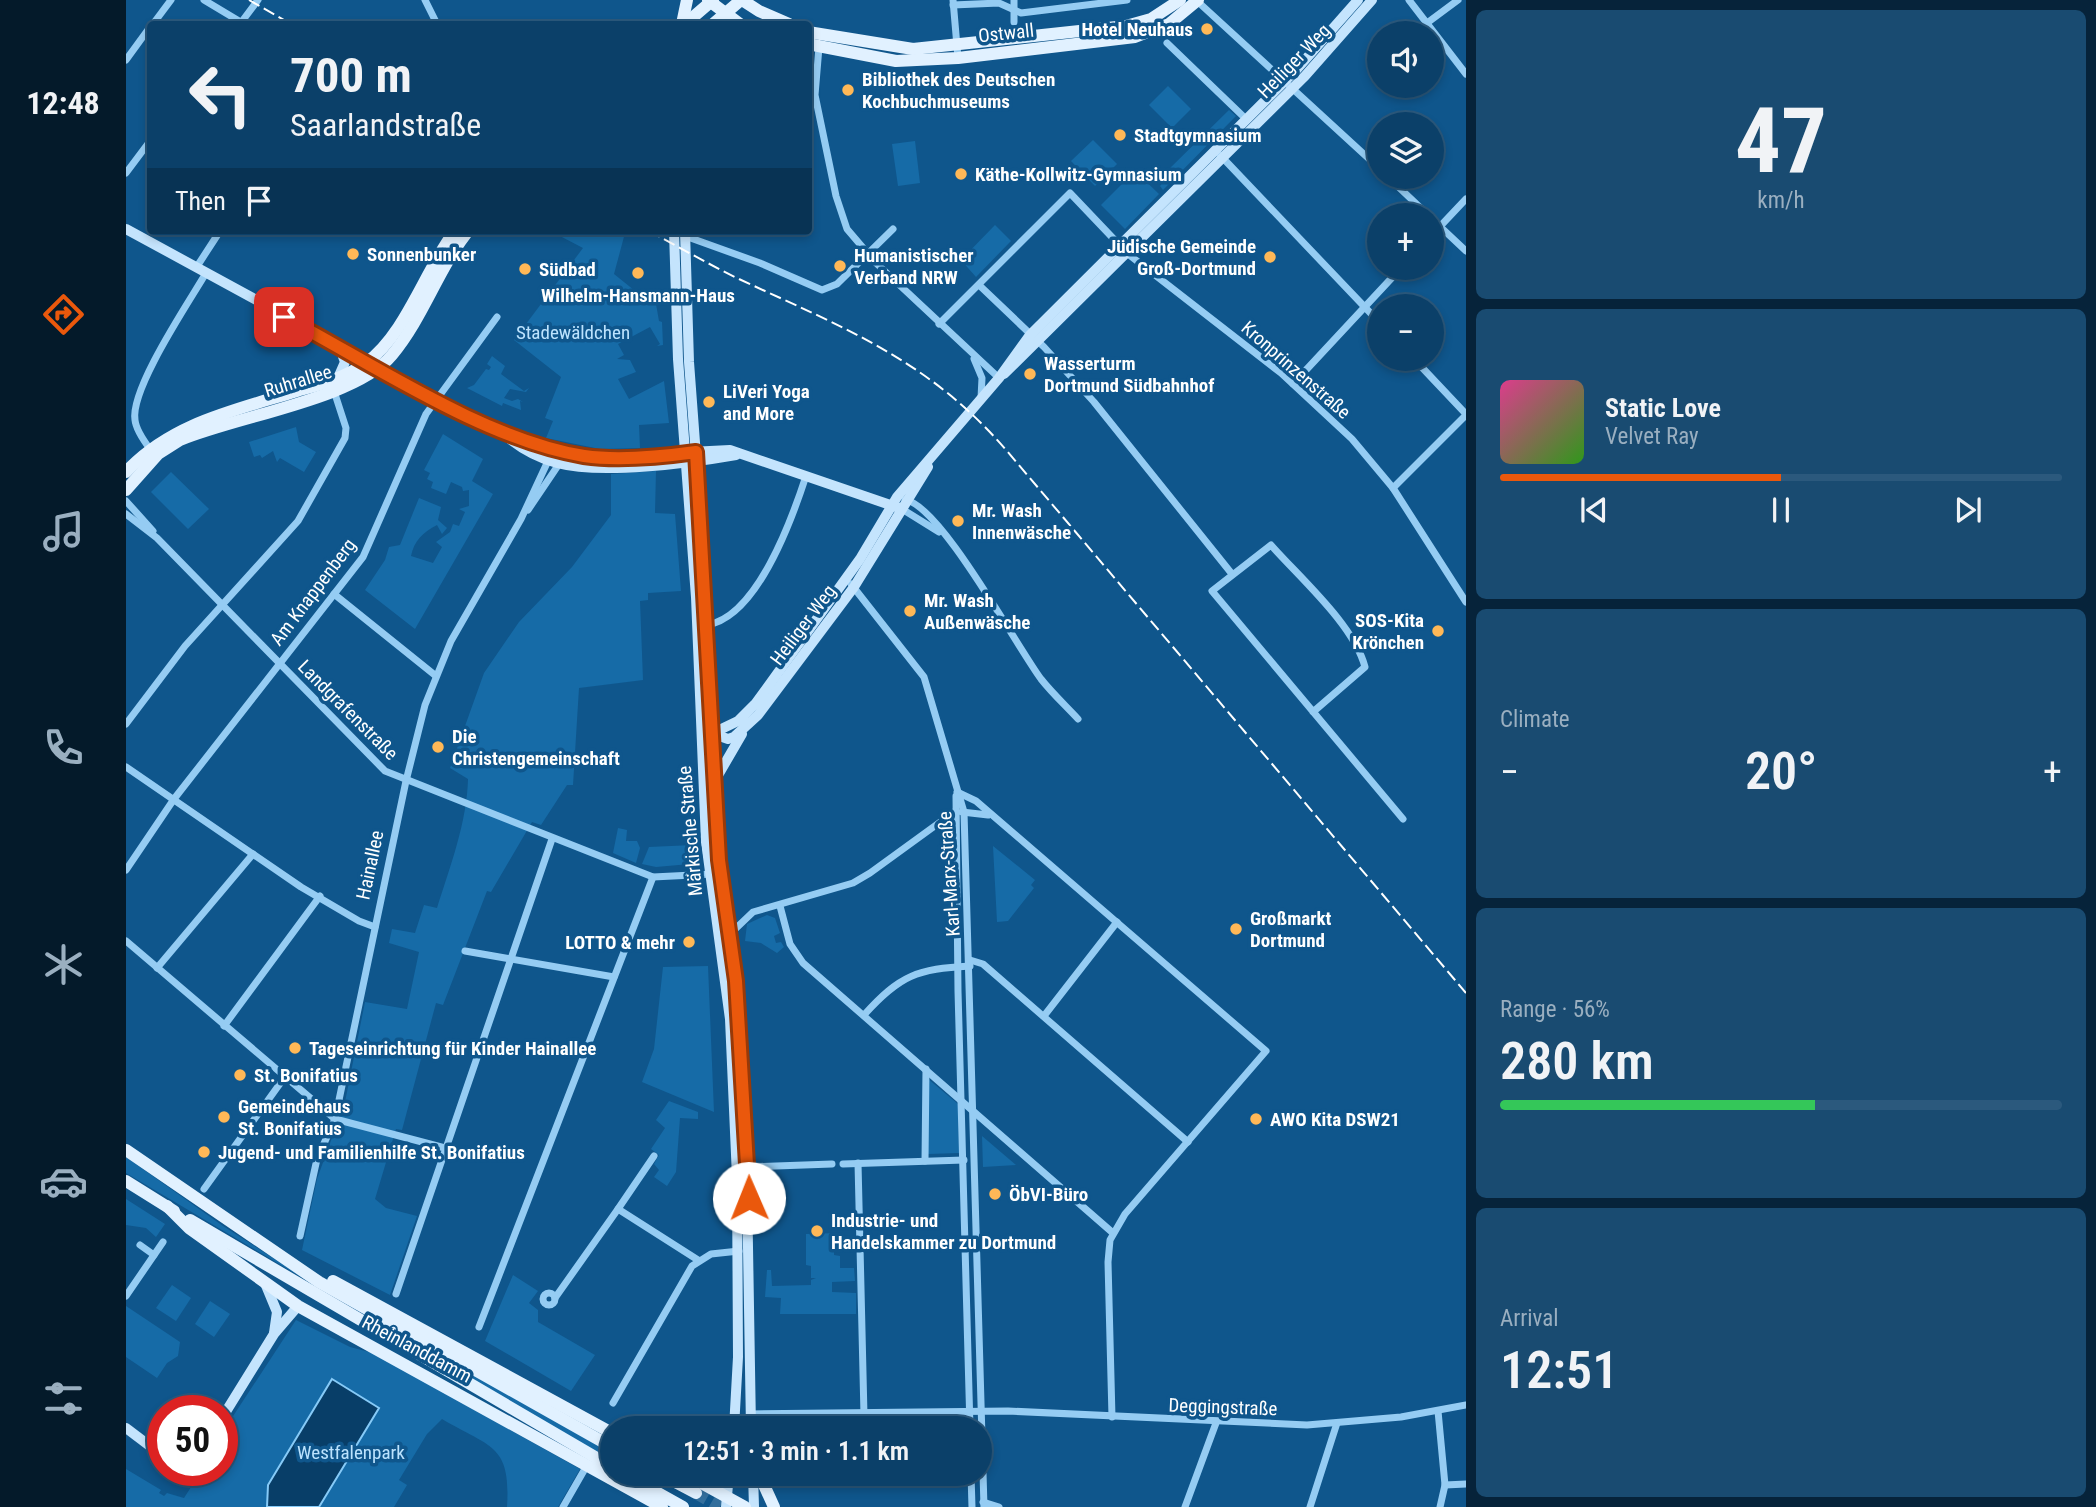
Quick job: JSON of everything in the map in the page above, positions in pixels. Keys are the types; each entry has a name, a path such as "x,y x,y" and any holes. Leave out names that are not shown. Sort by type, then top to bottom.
{"main road":[{"path":"684,21 687,0"},
{"path":"716,21 741,0 782,21"},
{"name":"Ostwall","path":"814,46 896,61 1126,26 1151,19 1180,0"},
{"name":"Ostwall","path":"812,33 895,48 958,52 1135,37 1168,24 1197,0"},
{"name":"Heiliger Weg","path":"1220,155 1247,120 1290,84 1357,0"},
{"name":"Heiliger Weg","path":"716,787 719,771 745,730 854,587 920,469 931,460 1034,339 1372,0"},
{"path":"688,21 711,1 735,21"},
{"path":"126,229 340,348 503,434 516,444 554,462 594,467 691,457 717,449 742,453 806,476 901,504"},
{"name":"Ruhrallee","path":"126,472 150,449 180,429 374,365 452,235"},
{"name":"Ruhrallee","path":"126,490 158,454 180,440 334,391 374,365 402,341 466,235"},
{"name":"Märkische Straße","path":"681,235 689,362 696,597 715,874 743,1168"},
{"path":"338,378 345,362 340,348"},
{"path":"503,434 562,452 608,457 691,457"},
{"name":"Hainallee","path":"554,462 562,452"},
{"name":"Märkische Straße","path":"691,457 707,625 707,733 716,787 715,874 730,934 743,1168 743,1251 750,1414"},
{"name":"Heiliger Weg","path":"707,733 738,721 756,704 901,504"},
{"path":"707,733 728,738 745,730"},
{"name":"Rheinlanddamm","path":"126,1150 319,1282 600,1440"},
{"name":"Rheinlanddamm","path":"126,1181 600,1460"},
{"name":"Rheinlanddamm","path":"167,1206 188,1228 298,1306 444,1384 586,1467 662,1507"},
{"name":"Rheinlanddamm","path":"263,1246 394,1312 600,1426"},
{"name":"Märkische Straße","path":"735,1416 743,1251"},
{"path":"265,1283 277,1312 274,1334"},
{"path":"236,1395 274,1334 298,1306"},
{"path":"736,1407 750,1414"},
{"path":"126,1428 147,1444"},
{"path":"645,1486 683,1507"},
{"path":"683,1486 696,1493"},
{"path":"704,1486 726,1502 742,1506"},
{"path":"753,1486 754,1507"},
{"path":"764,1486 774,1507"}],"street":[{"path":"155,21 171,0"},
{"path":"204,0 237,21"},
{"path":"244,21 258,0"},
{"path":"425,0 436,21"},
{"name":"Ostwall","path":"953,2 1013,4 1021,13 1127,0"},
{"path":"1197,0 1367,157"},
{"path":"1409,0 1425,21"},
{"path":"1430,21 1458,0"},
{"path":"953,2 958,52"},
{"path":"1013,4 1014,22"},
{"path":"126,60 147,31"},
{"path":"1167,43 1247,120"},
{"path":"1444,45 1466,74"},
{"path":"814,46 812,95 842,220 867,254 999,378"},
{"path":"126,173 147,145"},
{"path":"1220,155 1365,307"},
{"path":"1401,189 1415,203"},
{"name":"Kronprinzenstraße","path":"979,285 1070,193 1124,250 1293,384 1352,439 1393,488 1466,602"},
{"path":"1444,223 1466,199"},
{"path":"686,235 760,262 822,290 837,284 893,229"},
{"path":"1444,231 1466,251"},
{"path":"150,449 135,421 140,393 218,235"},
{"path":"1293,384 1390,280"},
{"path":"939,324 979,285 1094,402 1232,574"},
{"name":"Am Knappenberg","path":"126,870 174,799 363,557 426,414 497,317"},
{"path":"972,355 982,378 981,400"},
{"path":"1393,488 1466,414 1425,371"},
{"path":"126,724 185,646 298,522 344,441 346,428 334,391"},
{"name":"Hainallee","path":"300,1236 316,1161 335,1119 406,782 424,709 454,636 554,462"},
{"path":"707,625 722,622 735,612 774,557 788,532 806,476"},
{"name":"Landgrafenstraße","path":"126,501 145,519 157,537"},
{"path":"901,504 943,534 986,589 1043,680 1078,719"},
{"name":"Landgrafenstraße","path":"126,514 157,537 385,772 653,877 715,874"},
{"path":"1313,712 1365,667 1361,650 1271,545 1212,591 1313,712 1356,762 1403,819"},
{"path":"845,579 925,677 946,743 957,792 976,801 1266,1051 1125,1214 1113,1233 1108,1262 1112,1417"},
{"path":"334,594 436,676"},
{"path":"126,767 320,897 359,921 375,927"},
{"name":"Karl-Marx-Straße","path":"957,792 954,812 964,1160 976,1411 984,1504"},
{"name":"Karl-Marx-Straße","path":"957,792 964,812 970,963 974,1416"},
{"path":"730,934 753,912 853,883 954,812 990,815"},
{"path":"397,1294 552,839"},
{"path":"158,968 253,853"},
{"path":"479,1327 653,877"},
{"path":"224,1026 320,897"},
{"path":"780,906 795,953 1113,1233"},
{"path":"1044,1016 1117,922"},
{"path":"126,941 335,1119 445,1148"},
{"path":"465,951 614,977"},
{"path":"864,1015 895,983 910,975 928,969 958,967 970,963 983,964 1188,1142"},
{"path":"925,1161 926,1069"},
{"path":"204,1189 284,1078"},
{"path":"555,1298 654,1156"},
{"path":"843,1164 964,1160"},
{"path":"858,1163 864,1415"},
{"path":"743,1168 832,1164"},
{"path":"618,1209 698,1260"},
{"path":"126,1296 163,1242"},
{"path":"140,1245 154,1255"},
{"path":"613,1403 698,1260 711,1254 743,1251"},
{"name":"Deggingstraße","path":"750,1414 864,1415 976,1411 1216,1423 1337,1423 1466,1405"},
{"path":"1438,1411 1446,1485 1440,1507"},
{"path":"1185,1507 1216,1423"},
{"path":"1310,1507 1337,1423"},
{"path":"563,1507 586,1467"},
{"path":"1446,1485 1466,1484"},
{"path":"971,1486 972,1507"},
{"path":"984,1504 999,1507"}],"green space":[{"path":"1168,86 1191,109 1172,128 1149,105"},
{"path":"1229,110 1236,116 1163,190 1160,186 1169,175 1166,172"},
{"path":"1093,140 1117,164 1095,186 1071,161"},
{"path":"915,141 920,183 898,186 892,144"},
{"path":"1135,171 1159,194 1125,229 1101,205"},
{"path":"995,225 1011,241 976,277 961,260"},
{"name":"Stadewäldchen","path":"558,235 624,235 614,274 645,299 656,304 659,321 662,322 663,345 657,346 660,344 650,327 618,344 624,355 617,359 630,360 636,372 618,379 629,399 664,381 669,423 639,425 640,448 600,449 546,438 553,421 545,418 561,377 514,340 583,248"},
{"path":"492,356 505,366 501,374 524,391 529,388 526,392 510,389 504,398 512,401 518,399 523,402 520,401 521,410 503,403 502,406 467,388 474,385 486,369 489,370 491,367 487,364"},
{"path":"296,427 299,442 316,452 304,472 280,458 277,462 273,451 262,458 260,455 254,457 249,442"},
{"path":"443,434 483,459 472,481 493,494 415,629 365,590 385,560 389,547 400,545 419,498 441,507 438,520 447,528 442,534 437,525 427,531 412,551 411,556 433,563 442,547 436,542 450,532 453,524 459,526 465,512 459,509 469,506 469,490 463,491 462,487 451,482 446,494 431,488 433,482 427,479 430,473 424,470"},
{"path":"656,471 655,513 675,514 681,591 648,593 648,600 640,601 643,680 579,688 573,785 567,785 541,825 532,822 491,892 487,891 443,1005 436,1003 402,1130 396,1129 375,1199 386,1208 417,1216 390,1295 302,1250 317,1179 345,1102 365,1002 407,1009 419,952 389,943 392,929 415,933 424,905 437,908 457,844 467,795 468,779 450,768 484,673 519,622 572,567 611,515 611,474"},
{"path":"171,472 209,509 188,529 151,492"},
{"path":"618,828 627,830 626,841 637,841 640,848 636,863 613,853"},
{"path":"693,845 694,860 690,864 656,867 642,864 649,847"},
{"path":"993,846 1035,880 1031,885 1034,888 1008,921 997,922"},
{"path":"767,915 775,918 780,933 774,936 776,943 781,942 784,947 777,953 761,943 745,941 747,924"},
{"path":"708,966 714,1112 642,1082 654,1049 663,967"},
{"path":"927,1078 958,1104 959,1153 928,1154"},
{"path":"669,1101 698,1112 698,1119 680,1118 676,1172 667,1186 654,1177 659,1170 654,1164 659,1155 651,1149 665,1128 656,1120"},
{"path":"982,1136 1016,1165 983,1167"},
{"path":"126,1157 223,1226 298,1274 600,1446 600,1455 126,1173"},
{"path":"126,1199 165,1224 156,1237 146,1228 126,1225"},
{"path":"839,1233 839,1242 834,1242 834,1255 840,1256 840,1268 854,1268 855,1281 832,1282 832,1292 856,1293 856,1314 780,1314 781,1298 765,1297 767,1270 771,1270 772,1286 811,1285 811,1280 816,1278 811,1278 811,1266 806,1265 806,1234"},
{"path":"513,1275 538,1291 529,1303 538,1310 538,1322 595,1355 571,1391 485,1341"},
{"path":"172,1285 191,1298 176,1321 156,1308"},
{"path":"210,1301 230,1314 214,1337 195,1324"},
{"path":"126,1306 180,1342 178,1356 167,1363 157,1378 126,1357"},
{"name":"Westfalenpark","path":"296,1320 350,1347 373,1353 580,1469 558,1507 507,1507 507,1486 501,1459 485,1443 442,1419 427,1434 399,1480 407,1485 394,1507 126,1507 126,1469 147,1482 147,1486 161,1490 159,1493 164,1496 167,1493 184,1498 192,1486 238,1486 238,1409"}],"shaded area":[{"path":"332,1379 379,1408 319,1507 267,1507 268,1485"}],"tunnel":[{"path":"696,1493 720,1507"}],"railway":[{"path":"249,0 286,21"},
{"path":"656,235 727,273 883,349 947,393 977,419 1466,993"}],"place":[{"name":"Hotel Neuhaus","path":"1207,29"},
{"name":"Bibliothek des Deutschen Kochbuchmuseums","path":"848,90"},
{"name":"Stadtgymnasium","path":"1120,135"},
{"name":"Käthe-Kollwitz-Gymnasium","path":"961,174"},
{"name":"Sonnenbunker","path":"353,254"},
{"name":"Jüdische Gemeinde Groß-Dortmund","path":"1270,257"},
{"name":"Humanistischer Verband NRW","path":"840,266"},
{"name":"Südbad","path":"525,269"},
{"name":"Wilhelm-Hansmann-Haus","path":"638,273"},
{"name":"Wasserturm Dortmund Südbahnhof","path":"1030,374"},
{"name":"LiVeri Yoga and More","path":"709,402"},
{"name":"Mr. Wash Innenwäsche","path":"958,521"},
{"name":"Mr. Wash Außenwäsche","path":"910,611"},
{"name":"SOS-Kita Krönchen","path":"1438,631"},
{"name":"Die Christengemeinschaft","path":"438,747"},
{"name":"Großmarkt Dortmund","path":"1236,929"},
{"name":"LOTTO & mehr","path":"689,942"},
{"name":"Tageseinrichtung für Kinder Hainallee","path":"295,1048"},
{"name":"St. Bonifatius","path":"240,1075"},
{"name":"Gemeindehaus St. Bonifatius","path":"224,1117"},
{"name":"AWO Kita DSW21","path":"1256,1119"},
{"name":"Jugend- und Familienhilfe St. Bonifatius","path":"204,1152"},
{"name":"ÖbVI-Büro","path":"995,1194"},
{"name":"Industrie- und Handelskammer zu Dortmund","path":"817,1231"}],"route":[{"path":"284,317 503,434 562,452 590,457 696,452 719,860 736,981 749,1198"}]}
